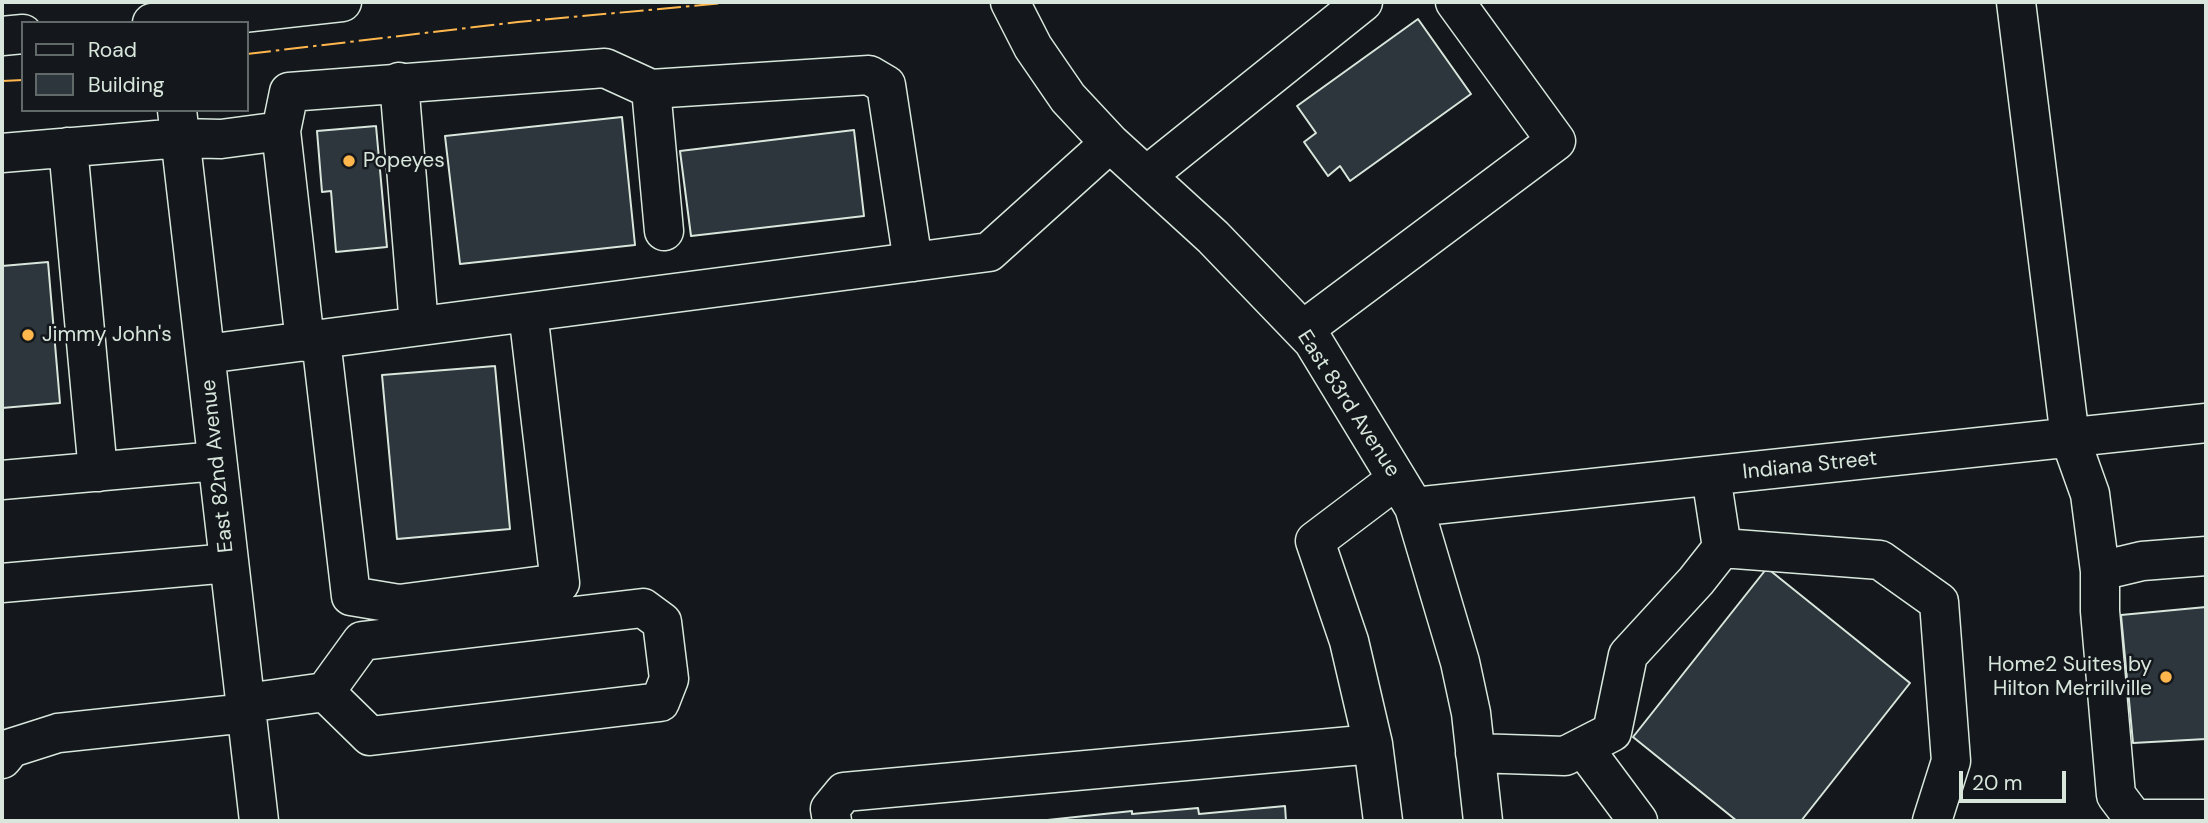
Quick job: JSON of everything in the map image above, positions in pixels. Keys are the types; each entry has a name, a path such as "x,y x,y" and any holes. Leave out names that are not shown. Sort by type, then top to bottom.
{"street":[{"path":"171,21 342,2"},
{"name":"East 83rd Avenue","path":"1010,2 1033,47 1068,98 1110,143 1213,237 1313,341 1406,493 1460,662 1471,713 1483,821"},
{"path":"1146,176 1363,2"},
{"path":"1303,330 1556,141 1455,2"},
{"path":"2016,2 2070,438 2090,494 2100,570 2100,611 2116,795 2134,819 2206,819"},
{"path":"2,36 21,34"},
{"path":"528,312 560,583 399,604 351,596 281,131 289,92 605,68 651,89 869,75 886,85 913,262"},
{"path":"399,82 419,326"},
{"path":"651,89 664,231"},
{"path":"2,153 68,147 178,124 221,139 281,131"},
{"name":"East 82nd Avenue","path":"178,124 260,821"},
{"path":"205,354 989,252 1110,143"},
{"path":"68,147 98,472"},
{"name":"Indiana Street","path":"1406,493 1711,476 2206,424"},
{"path":"2,480 217,461"},
{"path":"1475,753 1565,756 1612,732 1628,655 1696,581 1722,548 1711,476"},
{"path":"1383,821 1373,744 1349,641 1315,541 1406,493"},
{"path":"1722,548 1880,560 1939,602 1951,761 1932,821"},
{"path":"2100,570 2142,561 2206,556"},
{"path":"2,583 229,563"},
{"path":"2,759 11,748 58,733 246,708 325,692 362,640 643,608 662,622 669,679 660,702 370,736 325,692"},
{"path":"832,821 830,809 845,792 1373,744"},
{"path":"1583,747 1638,821"}],"building":[{"path":"1418,19 1471,94 1350,181 1340,166 1328,176 1304,142 1316,133 1297,106"},
{"path":"622,117 635,245 460,264 445,136"},
{"name":"Popeyes","path":"376,126 387,247 336,252 331,191 322,192 317,131"},
{"path":"854,130 864,216 691,236 680,151"},
{"name":"Jimmy John's","path":"48,262 60,403 2,408 2,266"},
{"path":"495,366 510,529 397,539 382,375"},
{"path":"1767,568 1910,683 1801,821 1737,821 1633,737"},
{"name":"Home2 Suites by Hilton Merrillville","path":"2206,607 2206,739 2133,743 2121,615"},
{"path":"1285,806 1286,821 1038,821 1132,811 1132,814 1198,808 1199,814"}],"power":[{"path":"248,54 518,22 735,2"},
{"path":"2,81 21,80"}],"place":[{"name":"Popeyes","path":"349,161"},
{"name":"Jimmy John's","path":"28,335"},
{"name":"Home2 Suites by Hilton Merrillville","path":"2166,677"}]}
